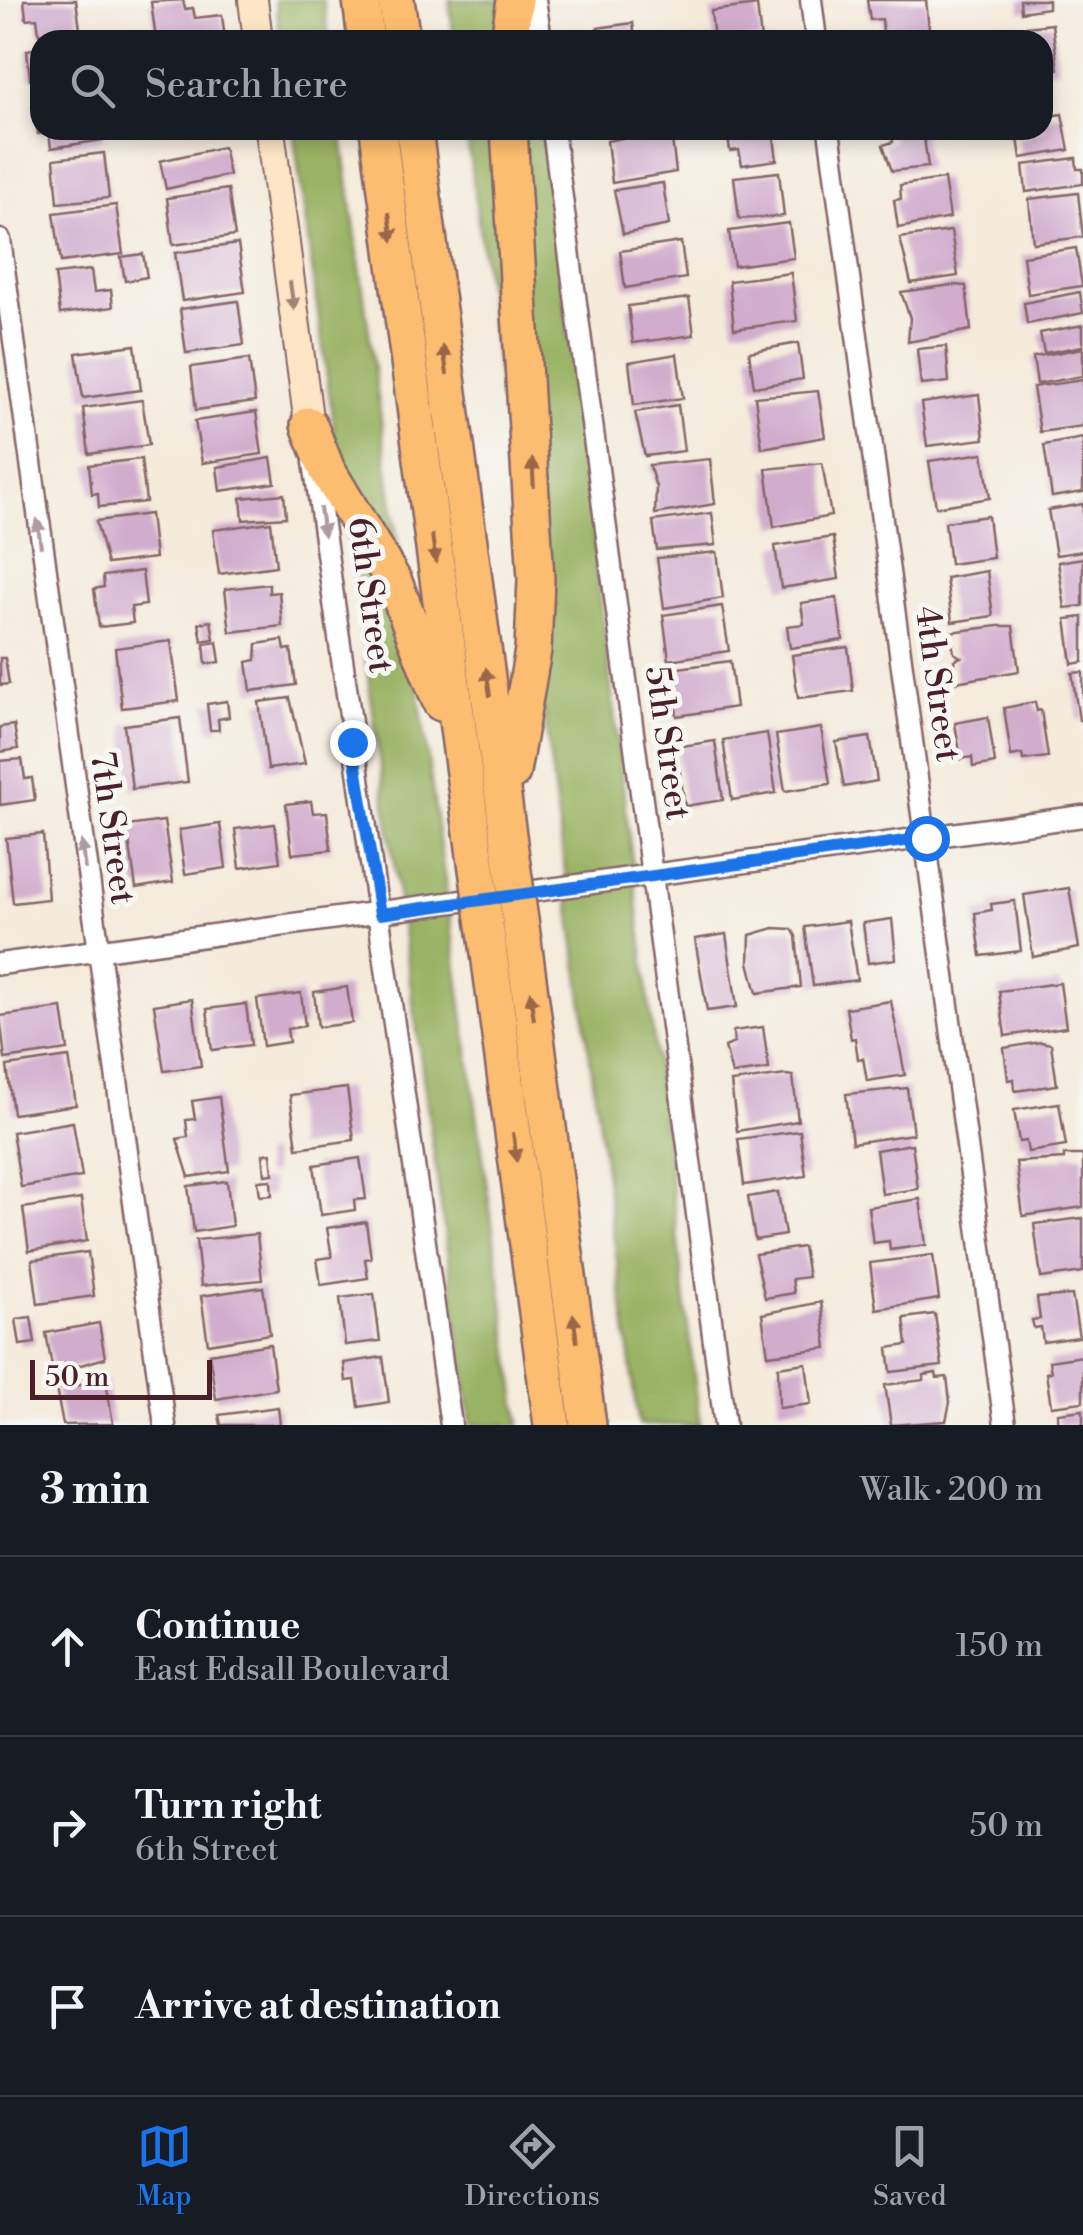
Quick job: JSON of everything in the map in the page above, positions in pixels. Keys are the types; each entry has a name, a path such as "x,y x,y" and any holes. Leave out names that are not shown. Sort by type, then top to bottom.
{"highway":[{"path":"360,0 364,30"},
{"path":"396,0 400,30"},
{"path":"510,30 515,0"},
{"path":"379,140 552,1425"},
{"path":"415,140 588,1425"},
{"path":"506,813 532,650 536,579 510,140"},
{"path":"310,426 327,470 403,602 463,762"}],"main road":[{"path":"252,0 256,30"},
{"name":"6th Street","path":"271,140 310,426"}],"street":[{"path":"535,0 539,30"},
{"path":"811,0 815,30"},
{"name":"5th Street","path":"553,140 724,1425"},
{"name":"4th Street","path":"830,140 1006,1425"},
{"name":"7th Street","path":"0,240 164,1425"},
{"name":"6th Street","path":"310,426 451,1425"},
{"path":"0,964 653,878 1083,816"}],"green space":[{"path":"275,0 323,0 328,30 280,30"},
{"path":"449,0 529,0 532,30 453,30"},
{"path":"294,140 342,140 520,1425 471,1425"},
{"path":"467,140 545,140 700,1425 639,1425"}],"building":[{"path":"24,0 76,0 80,29 38,30 37,18 26,19"},
{"path":"183,0 185,9 193,8 195,18 222,15 224,30 155,30 151,2"},
{"path":"867,0 926,0 929,29 883,30 882,19 870,20"},
{"path":"1020,0 1048,0 1048,8 1021,12"},
{"path":"757,5 760,30 713,30 711,11"},
{"path":"633,23 634,30 597,30"},
{"path":"1052,24 1053,30 1001,30"},
{"path":"1053,32 1058,69 1053,70"},
{"path":"1062,114 1069,150 1021,158 1018,140 1053,140 1053,115"},
{"path":"50,140 103,140 51,148"},
{"path":"672,140 676,172 612,183 607,141"},
{"path":"728,140 774,140 777,160 742,165 739,150 730,151"},
{"path":"924,140 928,167 892,171 883,145"},
{"path":"223,147 229,175 166,189 160,161"},
{"path":"104,153 109,198 58,203 54,159"},
{"path":"1076,158 1077,169 1083,169 1083,184 1026,192 1023,165"},
{"path":"779,172 784,216 739,219 734,177"},
{"path":"944,179 950,218 898,228 894,200 901,199 900,185"},
{"path":"663,183 669,225 623,234 614,190"},
{"path":"228,189 235,236 173,245 167,198"},
{"path":"1078,193 1083,237 1033,243 1029,199"},
{"path":"116,205 123,254 61,262 54,213"},
{"path":"789,223 794,258 734,266 729,231"},
{"path":"951,231 958,276 911,283 900,238"},
{"path":"681,242 686,278 625,288 620,251"},
{"path":"238,244 245,292 182,301 175,253"},
{"path":"1076,248 1082,286 1028,294 1023,256"},
{"path":"143,254 147,277 125,281 121,257"},
{"path":"91,270 94,292 111,290 113,307 60,314 55,274"},
{"path":"791,273 797,321 734,329 729,281"},
{"path":"966,286 971,330 908,342 910,318 901,292"},
{"path":"1080,292 1083,313 1027,324 1024,303"},
{"path":"689,298 694,335 633,343 628,306"},
{"path":"238,301 244,345 186,353 180,309"},
{"path":"1083,325 1083,346 1044,353 1040,333"},
{"path":"798,343 803,379 754,387 749,352"},
{"path":"135,345 141,390 83,398 76,353"},
{"path":"946,346 949,382 921,385 917,349"},
{"path":"1083,348 1083,376 1037,384 1033,357"},
{"path":"677,354 683,398 634,405 629,362"},
{"path":"249,359 255,402 196,410 191,367"},
{"path":"1083,380 1083,426 1040,432 1033,387"},
{"path":"818,391 825,437 762,448 755,397"},
{"path":"979,395 984,439 927,446 921,403"},
{"path":"142,400 149,445 89,454 83,408"},
{"path":"678,405 684,451 645,456 635,412"},
{"path":"256,412 262,454 202,463 195,421"},
{"path":"1083,438 1083,492 1052,497 1044,445"},
{"path":"983,453 990,498 936,507 929,461"},
{"path":"271,458 275,483 220,491 217,467"},
{"path":"141,459 146,502 99,507 98,493 92,494 89,465"},
{"path":"710,459 715,504 655,514 656,487 649,465"},
{"path":"822,463 831,516 774,527 766,469"},
{"path":"284,494 286,517 243,520 241,498"},
{"path":"1083,504 1083,551 1056,555 1048,510"},
{"path":"712,513 716,545 657,550 653,521"},
{"path":"150,514 155,558 107,564 96,521"},
{"path":"988,516 993,558 950,564 945,522"},
{"path":"271,522 276,566 219,574 213,530"},
{"path":"833,537 839,579 781,588 775,546"},
{"path":"717,552 723,598 664,608 657,558"},
{"path":"1083,558 1083,606 1065,608 1058,562"},
{"path":"142,571 146,605 131,607 133,623 99,627 94,589 104,587 103,576"},
{"path":"987,571 993,616 952,622 946,578"},
{"path":"269,584 269,593 279,592 282,626 230,632 225,589"},
{"path":"837,598 843,640 790,648 787,626 804,624 801,603"},
{"path":"722,606 729,651 669,660 663,615"},
{"path":"1083,617 1083,662 1072,664 1066,619"},
{"path":"211,621 214,639 202,641 199,623"},
{"path":"1013,626 1019,671 956,682 954,660 961,657 954,653 950,632"},
{"path":"283,640 285,650 291,649 296,685 251,691 247,662 256,660 257,644"},
{"path":"171,641 179,701 122,708 115,648"},
{"path":"217,642 220,662 206,664 204,644"},
{"path":"848,647 853,691 798,698 792,655"},
{"path":"0,658 5,658 9,684 0,685"},
{"path":"730,661 736,707 677,716 671,669"},
{"path":"1083,672 1083,720 1079,720 1072,673"},
{"path":"290,698 305,764 268,769 259,702"},
{"path":"227,701 229,717 218,719 219,730 210,730 207,704"},
{"path":"1035,702 1037,711 1041,710 1048,757 1023,760 1022,754 1011,756 1004,708"},
{"path":"988,717 995,763 973,767 972,757 961,759 955,723"},
{"path":"180,718 188,782 132,789 124,725"},
{"path":"14,725 18,749 0,752 0,727"},
{"path":"821,728 830,784 785,791 776,735"},
{"path":"767,733 776,793 732,800 723,740"},
{"path":"870,737 877,781 844,787 836,742"},
{"path":"715,741 723,800 685,806 676,747"},
{"path":"22,759 25,779 32,778 35,800 0,805 0,761"},
{"path":"311,801 313,813 327,812 331,850 292,854 286,804"},
{"path":"164,821 173,882 136,888 127,826"},
{"path":"220,824 226,868 185,874 179,830"},
{"path":"275,824 280,862 240,868 235,829"},
{"path":"43,834 48,899 13,903 6,838"},
{"path":"1069,888 1079,948 1033,957 1024,895"},
{"path":"1015,901 1021,951 981,956 975,913 992,910 991,904"},
{"path":"892,919 896,959 868,963 863,923"},
{"path":"848,921 857,980 813,986 805,927"},
{"path":"774,928 792,929 796,936 801,987 757,993 749,962 750,935"},
{"path":"726,934 737,1007 707,1011 695,939"},
{"path":"1060,983 1066,1027 1005,1036 999,991"},
{"path":"347,987 352,1023 318,1027 314,992"},
{"path":"301,993 305,1026 287,1029 289,1042 263,1046 257,999"},
{"path":"192,999 201,1066 164,1071 154,1005"},
{"path":"891,1001 905,1075 867,1081 863,1058 858,1059 855,1038 851,1039 846,1008"},
{"path":"246,1004 251,1045 212,1050 207,1009"},
{"path":"62,1008 68,1050 5,1059 0,1016"},
{"path":"763,1027 769,1069 732,1074 725,1047 734,1043 733,1031"},
{"path":"1051,1044 1057,1085 1015,1091 1014,1079 1008,1080 1004,1048"},
{"path":"69,1057 76,1105 13,1114 7,1066"},
{"path":"793,1076 798,1121 737,1131 731,1082"},
{"path":"347,1088 354,1140 297,1148 290,1095"},
{"path":"907,1088 913,1134 852,1143 846,1094"},
{"path":"219,1097 229,1171 189,1177 177,1139 188,1137 186,1120 195,1119 192,1101"},
{"path":"1059,1103 1066,1146 1028,1152 1026,1141 1019,1142 1014,1110"},
{"path":"73,1122 82,1177 21,1187 12,1132"},
{"path":"800,1131 806,1176 744,1185 738,1139"},
{"path":"912,1144 918,1189 882,1194 876,1150"},
{"path":"271,1153 273,1174 265,1175 263,1154"},
{"path":"1064,1155 1083,1155 1083,1207 1023,1216 1016,1162 1064,1159"},
{"path":"360,1158 366,1199 354,1200 355,1210 321,1215 314,1165"},
{"path":"271,1180 272,1195 260,1196 258,1181"},
{"path":"227,1181 232,1226 194,1232 188,1186"},
{"path":"778,1192 785,1235 755,1240 748,1197"},
{"path":"81,1199 87,1241 29,1251 23,1208"},
{"path":"920,1199 926,1245 890,1250 889,1241 873,1243 868,1207"},
{"path":"1083,1218 1083,1272 1041,1278 1034,1224"},
{"path":"366,1222 371,1258 365,1259 368,1278 321,1285 317,1259 332,1257 327,1228"},
{"path":"257,1234 262,1280 201,1286 196,1240"},
{"path":"803,1247 808,1277 792,1279 794,1293 765,1298 755,1254"},
{"path":"88,1252 94,1296 38,1304 32,1260"},
{"path":"933,1255 939,1299 876,1309 870,1263"},
{"path":"263,1287 270,1334 208,1344 201,1296"},
{"path":"374,1294 380,1341 345,1345 340,1298"},
{"path":"1072,1295 1079,1337 1043,1342 1041,1327 1034,1328 1032,1320 1040,1319 1037,1298"},
{"path":"821,1302 827,1348 768,1355 762,1314"},
{"path":"935,1314 942,1366 891,1372 888,1348 907,1345 904,1318"},
{"path":"31,1317 35,1343 20,1345 16,1319"},
{"path":"99,1323 105,1358 53,1373 46,1333"},
{"path":"270,1344 276,1389 216,1399 209,1354"},
{"path":"1083,1356 1083,1402 1051,1406 1046,1373 1051,1372 1049,1361"},
{"path":"383,1357 389,1402 359,1407 355,1380 346,1381 344,1363"},
{"path":"806,1363 811,1404 779,1408 778,1367"},
{"path":"936,1373 937,1378 947,1377 950,1402 946,1421 891,1425 885,1385 924,1380 924,1375"},
{"path":"106,1381 113,1424 63,1425 56,1389"},
{"path":"278,1407 280,1425 221,1425 219,1415"},
{"path":"1083,1410 1083,1425 1058,1425 1058,1413"}],"route":[{"path":"352,742 380,914 926,838"}]}
